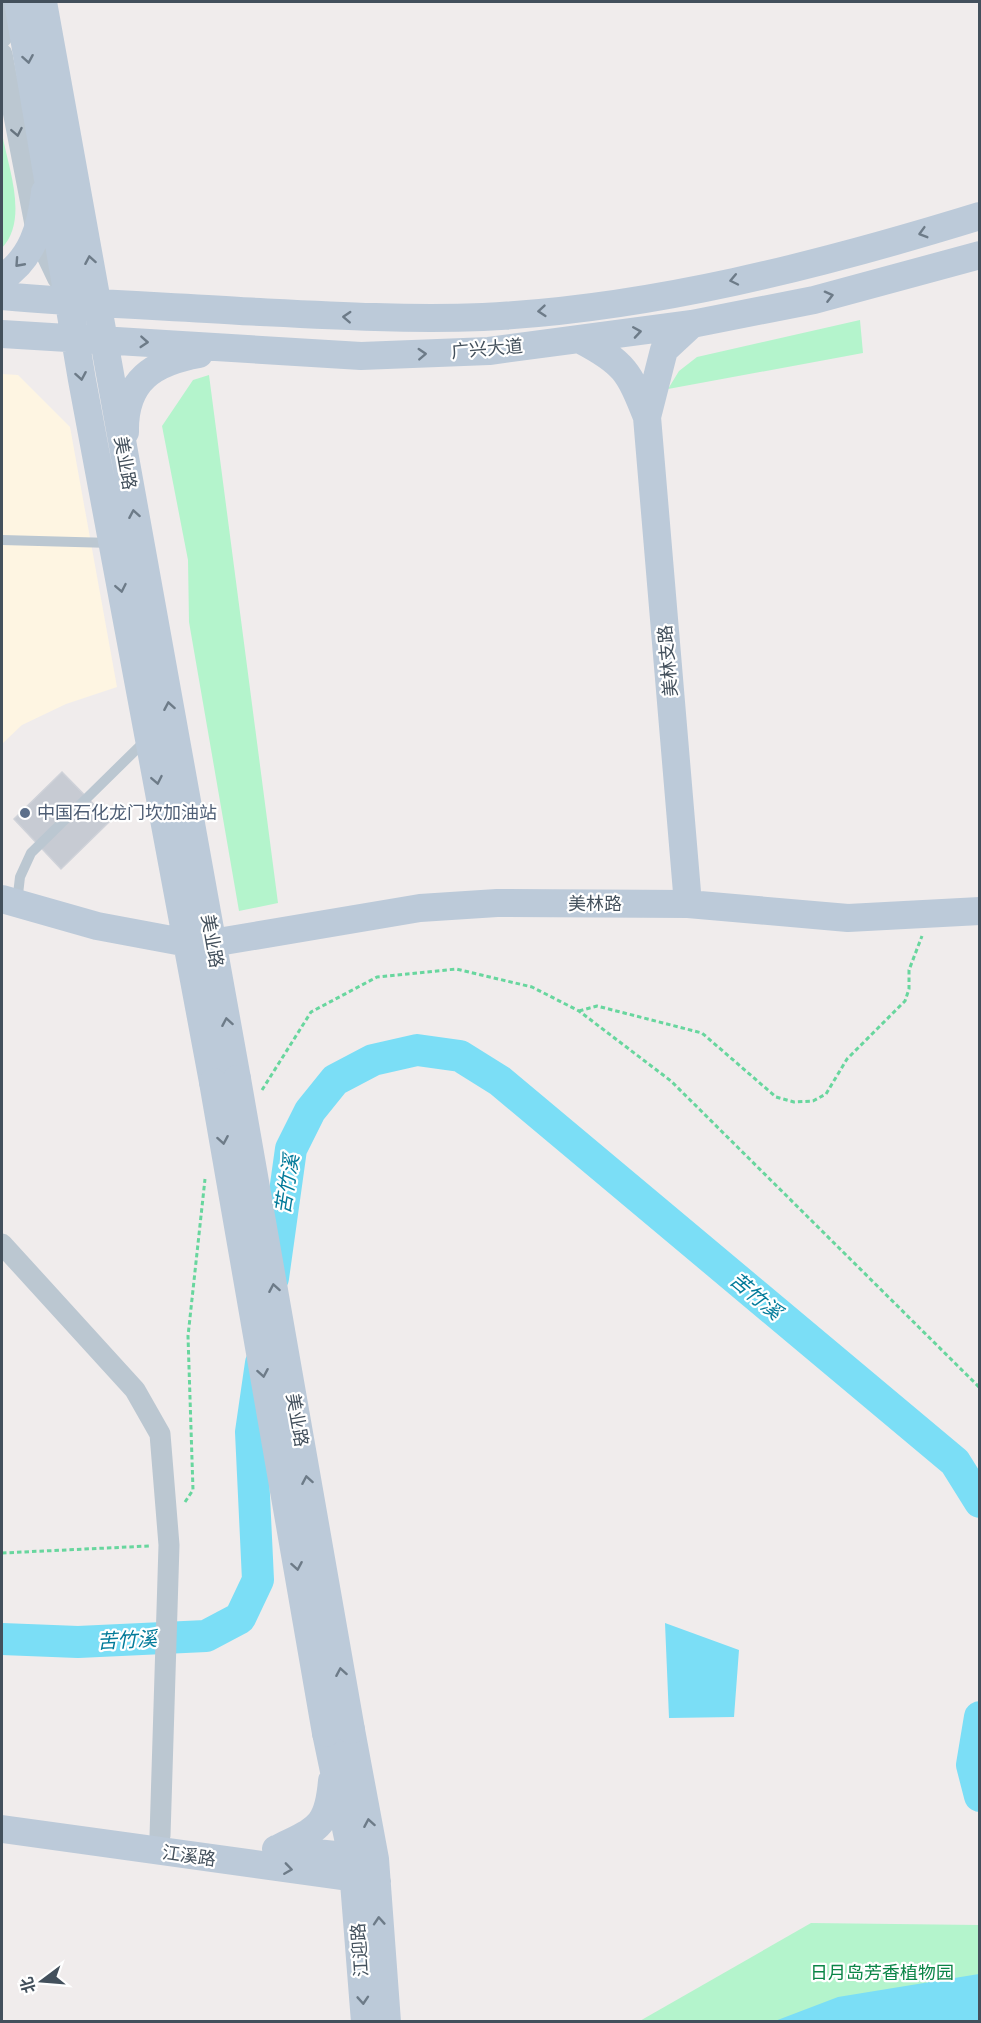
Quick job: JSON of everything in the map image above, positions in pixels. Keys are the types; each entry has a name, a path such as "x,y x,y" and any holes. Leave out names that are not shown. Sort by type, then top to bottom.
{"main road":[{"name":"美业路","path":"18,2 75,339 149,737 237,1085 338,1731 365,1869"},
{"name":"美业路","path":"43,2 126,470 200,943"},
{"path":"2,278 22,261 37,235 42,218 48,170"},
{"name":"广兴大道","path":"953,225 980,210"},
{"name":"广兴大道","path":"2,296 70,302 362,317 473,317 577,308 682,291 808,265 980,216"},
{"name":"广兴大道","path":"2,334 361,356 489,351 692,324 814,300 975,258"},
{"path":"230,348 219,336 219,328 228,315 241,311"},
{"path":"647,417 664,350 692,324"},
{"path":"581,340 607,354 623,367 647,417"},
{"path":"126,470 125,425 129,404 144,374 170,361 230,348"},
{"name":"美林支路","path":"647,417 688,904"},
{"path":"9,901 97,926 200,943"},
{"name":"美林路","path":"200,943 420,908 497,903 688,904 848,918 980,911"},
{"name":"美业路","path":"338,1731 333,1767 365,1869"},
{"path":"277,1849 319,1826 330,1808 333,1767"},
{"name":"江溪路","path":"2,1812 160,1836 277,1849 365,1869"},
{"name":"江溪路","path":"2,1829 365,1869"},
{"name":"江迎路","path":"365,1869 365,2022"},
{"name":"江迎路","path":"365,1869 387,2022"}],"street":[{"path":"2,37 10,2"},
{"path":"2,54 37,235 70,302"},
{"path":"2,1244 135,1390 159,1434 169,1545 160,1836"}],"lane":[{"path":"2,540 112,543"},
{"path":"9,901 31,853 149,737"}],"path":[{"path":"579,1011 597,1005 702,1034 776,1097 794,1102 813,1101 826,1094 848,1059 905,1001 909,989 909,969 930,914"},
{"path":"237,1085 311,1011 377,977 456,969 532,987 579,1011 671,1081 980,1388"},
{"path":"167,1504 183,1504 193,1490 188,1336 205,1178"},
{"path":"2,1553 169,1545"}],"shaded area":[{"path":"2,374 18,375 70,427 117,687 66,704 22,725 2,744"}],"green space":[{"path":"2,133 12,177 15,208 10,236 2,248"},
{"path":"860,320 863,353 668,389 679,371 697,357"},
{"path":"209,375 278,903 239,911 189,622 188,560 162,426 193,380"},
{"name":"日月岛芳香植物园","path":"811,1923 979,1925 979,2021 638,2022"}],"water":[{"path":"665,1623 739,1650 734,1717 669,1718"},
{"path":"979,1974 979,2021 775,2021 838,1997"}],"building":[{"path":"62,772 110,821 61,869 14,819"}],"waterway":[{"name":"苦竹溪","path":"273,1278 291,1149 310,1111 335,1080 373,1060 417,1050 460,1056 500,1081 955,1462 980,1502"},
{"name":"苦竹溪","path":"2,1639 78,1642 206,1636 240,1618 258,1580 251,1432 261,1363"},
{"name":"苦竹溪","path":"980,1717 972,1765 980,1796"}],"place":[{"name":"中国石化龙门坎加油站","path":"25,813"}]}
